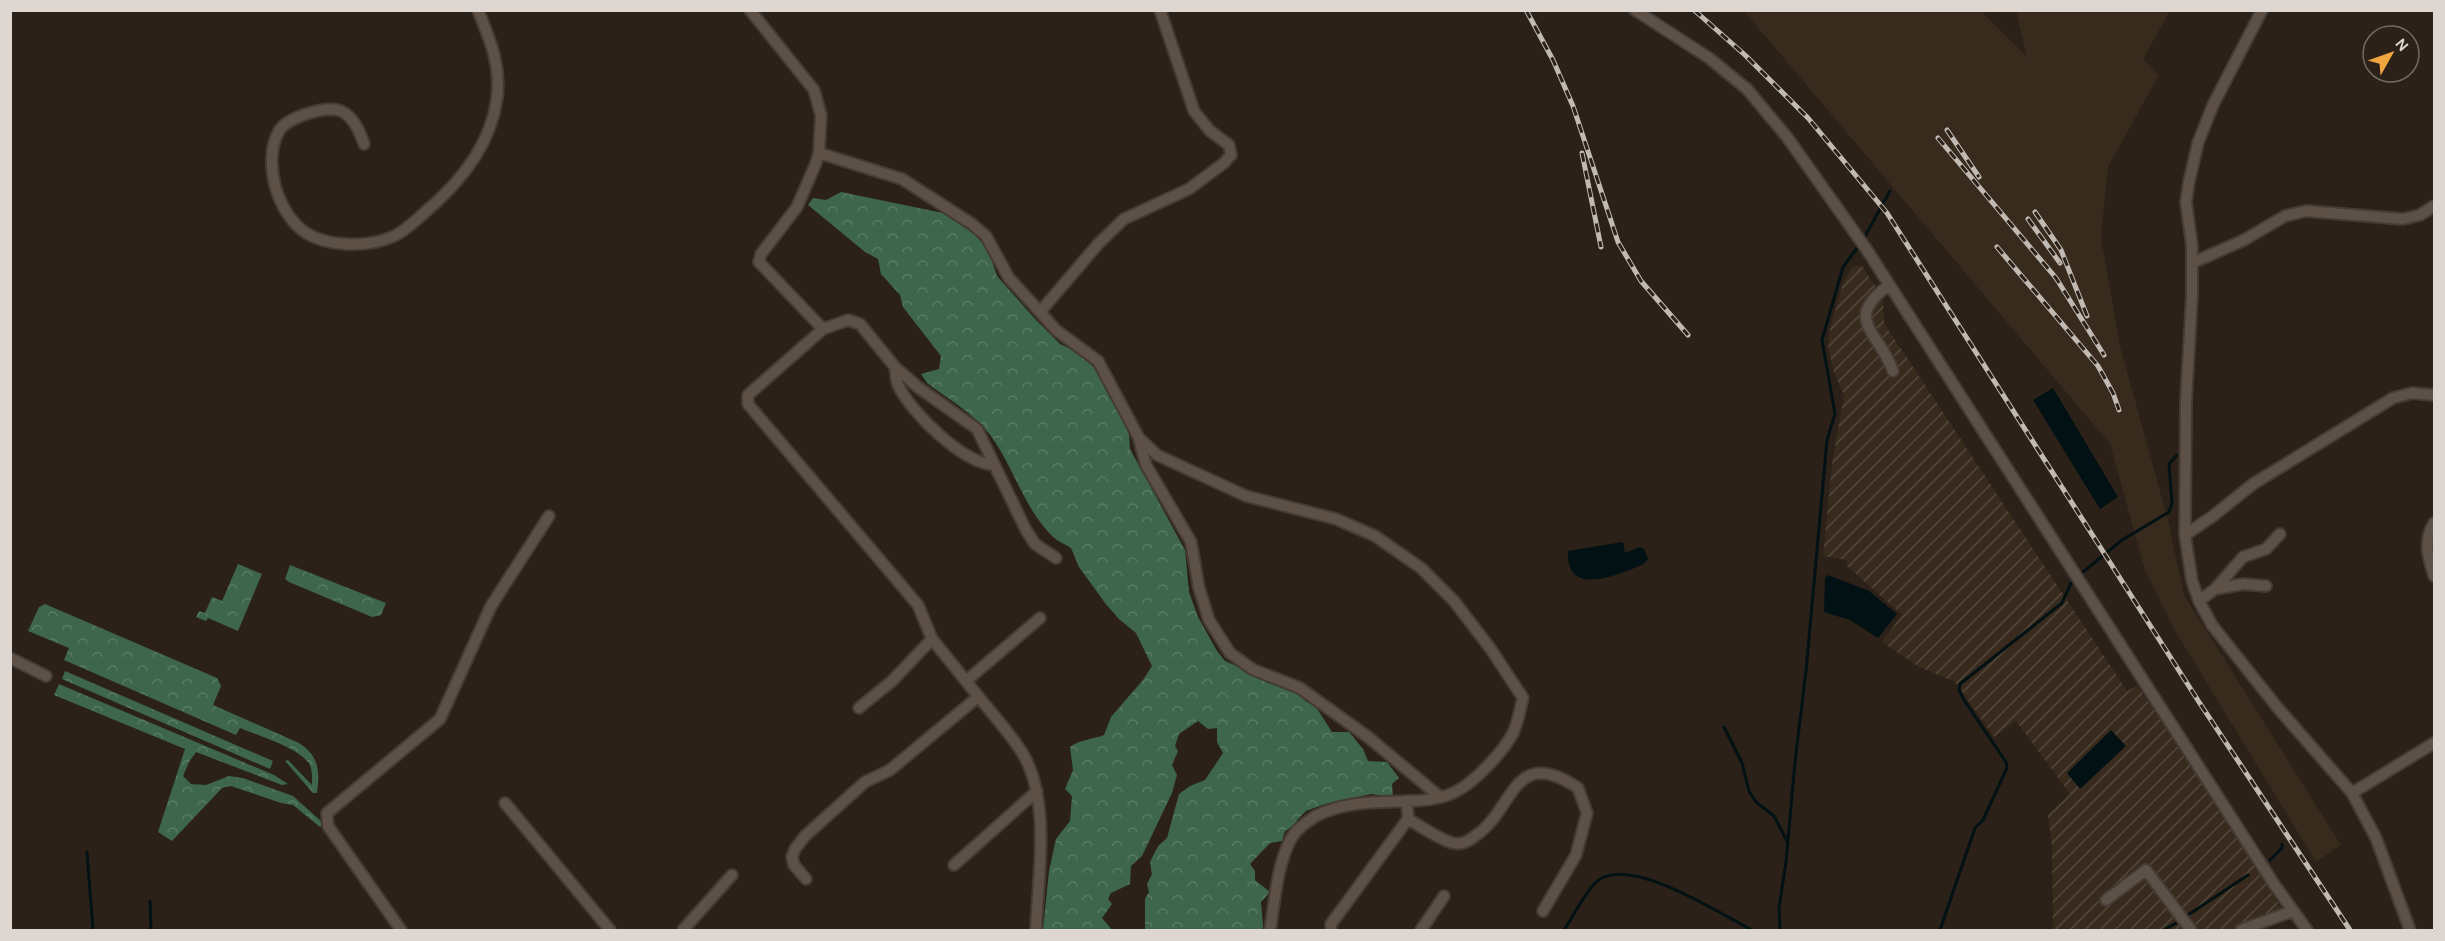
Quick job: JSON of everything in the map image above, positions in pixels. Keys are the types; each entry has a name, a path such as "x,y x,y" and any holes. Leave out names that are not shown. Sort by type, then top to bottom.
{"street":[{"path":"364,144 355,124 343,112 336,110 297,116 279,130 273,147 272,169 277,193 294,221 304,232 327,242 355,244 394,236 436,203 468,168 477,154 492,119 499,83 495,54 478,10"},
{"path":"750,10 814,90 821,115 819,153 796,207 761,254 759,262 823,329"},
{"path":"1040,312 1099,243 1124,219 1189,189 1224,163 1231,155 1228,146 1210,131 1194,111 1160,10"},
{"path":"1635,10 1709,58 1747,89 1787,137 1868,250 2274,884 2307,930"},
{"path":"2262,10 2213,105 2198,143 2186,202 2192,263 2192,295 2186,401 2185,535 2192,581 2199,601 2227,645 2277,707 2352,793 2376,838 2410,930"},
{"path":"819,153 902,179 972,224 986,236 1009,278 1056,330 1098,361 1139,438 1146,465 1191,542 1199,588 1209,620 1230,653 1252,669 1300,688 1368,737 1440,797"},
{"path":"2192,263 2244,240 2293,213 2306,211 2403,219 2420,215 2434,206"},
{"path":"1889,285 1870,300 1865,314 1872,333 1889,359 1893,371"},
{"path":"1036,930 1041,814 1032,773 1022,753 932,639 918,605 748,404 748,394 823,329 848,320 860,324 895,367 919,388 976,429 1026,530 1035,544 1056,558"},
{"path":"895,367 897,382 904,396 942,436 973,460 994,465"},
{"path":"2185,535 2253,484 2393,398 2412,393 2434,394"},
{"path":"1139,438 1157,455 1246,496 1336,519 1375,536 1421,568 1454,601 1490,648 1523,698 1514,732 1503,748 1477,776 1456,792 1440,797 1407,801 1371,801 1344,805 1306,822 1292,836 1282,867 1270,930"},
{"path":"401,930 328,826 327,813 440,719 491,606 549,516"},
{"path":"2434,523 2426,546 2434,576"},
{"path":"2199,601 2215,590 2243,558 2266,549 2280,534"},
{"path":"2215,590 2243,584 2266,586"},
{"path":"966,681 1040,618"},
{"path":"859,708 892,681 932,639"},
{"path":"10,658 46,676"},
{"path":"806,879 794,865 792,857 805,836 865,782 890,770 978,697"},
{"path":"2352,793 2434,743"},
{"path":"1408,819 1454,843 1467,842 1489,824 1510,794 1523,780 1533,774 1546,773 1578,788 1587,813 1576,855 1543,911"},
{"path":"954,865 1037,790"},
{"path":"1331,930 1331,924 1408,819 1407,801"},
{"path":"505,803 610,930"},
{"path":"2106,900 2146,870 2191,930"},
{"path":"683,930 732,874"},
{"path":"1421,930 1444,896"},
{"path":"2241,930 2293,911"}],"shaded area":[{"path":"1744,11 1981,11 2027,57 2016,11 2170,11 2143,59 2159,75 2108,167 2101,238 2120,346 2169,524 2184,595 2341,845 2316,862 2174,629 2145,570 2110,444"},
{"path":"1853,266 1862,266 1883,298 1884,323 2127,691 2137,686 2176,740 2286,916 2248,930 2053,930 2052,846 2048,815 2070,794 2016,721 1994,737 1955,682 1919,667 1882,642 1902,615 1846,565 1847,560 1823,556 1832,464 1844,395 1834,372 1828,347 1830,328 1843,283"},
{"path":"2053,388 2118,497 2100,509 2033,400"},
{"path":"1623,542 1625,553 1640,547 1644,549 1648,559 1644,564 1622,573 1596,579 1584,579 1575,575 1569,566 1568,551"},
{"path":"1828,575 1869,591 1897,614 1878,638 1850,620 1824,612 1825,578"},
{"path":"2111,730 2126,746 2080,789 2067,773"}],"green space":[{"path":"841,192 943,213 974,234 988,249 997,276 1036,320 1060,344 1077,352 1097,370 1129,434 1130,449 1185,550 1189,592 1198,617 1217,651 1225,661 1257,675 1268,683 1299,693 1306,702 1314,704 1332,732 1349,732 1363,749 1368,761 1387,762 1399,778 1392,784 1393,797 1371,794 1325,804 1306,811 1296,824 1285,831 1282,841 1270,843 1250,864 1255,871 1255,880 1270,892 1261,902 1262,930 1145,930 1145,899 1149,892 1147,884 1152,874 1150,862 1158,846 1167,838 1179,794 1190,786 1205,780 1223,753 1217,742 1217,728 1208,729 1198,721 1179,734 1175,746 1178,751 1172,765 1177,775 1172,793 1142,856 1131,866 1130,884 1111,893 1108,899 1112,904 1102,918 1112,930 1043,930 1049,871 1056,839 1070,821 1072,796 1065,789 1073,770 1070,747 1104,735 1111,717 1152,666 1136,633 1105,603 1079,567 1071,548 1052,536 1042,525 999,448 985,428 927,383 921,374 939,369 941,356 903,307 900,295 881,274 878,259 865,252 808,205 813,198 826,200"},
{"path":"238,564 262,574 238,631 208,618 206,621 196,617 199,611 205,613 212,597 222,601"},
{"path":"290,565 386,603 381,615 372,617 289,582 285,579"},
{"path":"45,604 217,678 221,686 213,705 299,743 311,753 318,771 317,793 313,793 285,761 288,760 312,785 310,764 286,746 240,728 236,735 64,660 69,648 28,631 39,607"},
{"path":"65,671 273,761 270,769 62,679"},
{"path":"59,684 274,775 288,784 282,785 196,752 183,776 191,784 206,785 229,776 243,778 293,796 323,823 320,827 293,805 231,786 222,788 172,841 158,832 185,749 54,695"}],"waterway":[{"path":"1864,238 1890,191"},
{"path":"1780,930 1779,908 1806,671 1827,440 1835,414 1822,340 1843,267 1860,244"},
{"path":"2083,572 2122,540 2169,512 2172,503 2169,464 2177,455"},
{"path":"1940,930 1975,828 1983,820 2007,768 2006,762 1964,700 1959,690 1960,684 2062,603 2071,583"},
{"path":"1724,727 1742,763 1749,791 1756,802 1774,816 1787,841"},
{"path":"2270,860 2282,848 2282,844"},
{"path":"87,852 93,930"},
{"path":"1564,930 1597,881 1617,874 1636,876 1678,891 1752,930"},
{"path":"2185,917 2248,875"},
{"path":"150,901 151,930"},
{"path":"2164,930 2180,921"}],"railway":[{"path":"1526,10 1553,60 1573,106 1618,242 1641,281 1688,335"},
{"path":"1694,10 1745,55 1808,118 1887,213 2199,702 2350,930"},
{"path":"1947,130 1979,177"},
{"path":"1938,138 2056,278 2104,355"},
{"path":"1582,153 1601,247"},
{"path":"2035,212 2061,250 2087,316"},
{"path":"2028,219 2060,263"},
{"path":"1997,247 2098,366 2113,393 2119,410"}]}
